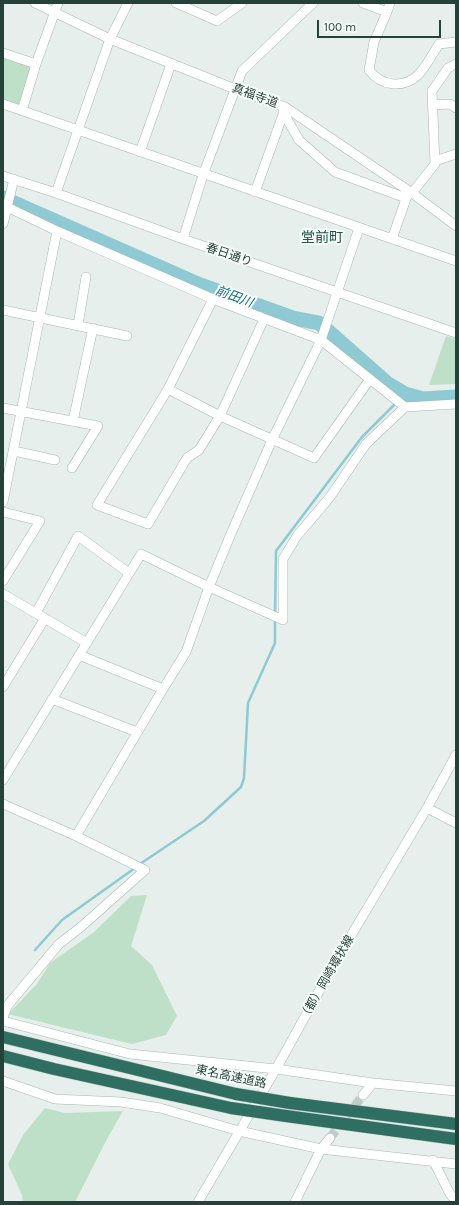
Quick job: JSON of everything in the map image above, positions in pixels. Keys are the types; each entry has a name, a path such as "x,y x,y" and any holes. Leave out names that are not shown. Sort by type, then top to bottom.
{"highway":[{"name":"東名高速道路","path":"3,1037 236,1094 290,1103 456,1124"},
{"path":"3,1056 231,1108 456,1139"}],"street":[{"name":"真福寺道","path":"34,3 56,7 110,39 284,110 456,226"},
{"path":"56,193 110,39 128,3"},
{"path":"176,3 217,21 242,3"},
{"path":"183,239 203,175 242,71 313,3"},
{"path":"363,3 389,8 374,42 369,70 384,83 394,84 406,82 418,75 439,44 456,42"},
{"path":"22,111 36,64 56,7"},
{"path":"3,53 36,64"},
{"path":"140,152 172,64"},
{"path":"392,239 408,194 434,166 432,91 448,68 456,64"},
{"path":"3,104 203,175 456,261"},
{"path":"432,105 450,104 456,108"},
{"path":"255,192 284,110"},
{"path":"284,110 299,140 335,172 408,194"},
{"path":"435,161 456,154"},
{"name":"春日通り","path":"3,176 456,332"},
{"path":"3,224 5,206 14,179"},
{"path":"5,206 57,231 213,299 321,340 405,407"},
{"path":"76,836 186,652 209,587 272,440 321,340 359,228"},
{"path":"3,502 7,465 14,451 57,231"},
{"path":"78,325 86,277"},
{"path":"213,299 168,389 97,505 148,524 187,458 199,450 220,416 264,319"},
{"path":"3,310 127,336"},
{"path":"73,421 93,328"},
{"path":"168,389 220,416 314,458 370,379"},
{"path":"4,776 141,554 209,587 283,620 283,559 297,536 330,497 366,444 405,407 456,404"},
{"path":"3,408 98,426 72,468"},
{"path":"14,451 55,460"},
{"path":"3,512 40,521 3,581"},
{"path":"36,613 78,536 129,573"},
{"path":"4,597 36,613 87,643"},
{"path":"3,687 45,618"},
{"path":"79,655 163,689"},
{"path":"52,699 137,732"},
{"name":"（都）岡崎環状線","path":"198,1202 276,1069 333,966 427,808 456,755"},
{"path":"3,804 76,836 145,870 60,944 8,1005 3,1017"},
{"path":"427,808 456,823"},
{"path":"3,1021 130,1054 276,1069 373,1083 456,1091"},
{"path":"3,1081 55,1099 121,1102 160,1108 239,1131 321,1148 433,1160 456,1164"},
{"path":"363,1095 373,1083"},
{"path":"295,1202 321,1148 330,1138"},
{"path":"433,1160 451,1199"}],"green space":[{"path":"3,56 32,66 19,107 3,101"},
{"path":"446,336 456,339 456,384 429,385"},
{"path":"147,895 131,946 152,965 177,1016 166,1035 132,1044 8,1014 37,984 50,963 94,932 131,896"},
{"path":"45,1108 65,1113 123,1111 75,1202 23,1202 22,1195 8,1164 23,1135"}],"waterway":[{"name":"前田川","path":"3,198 198,284 293,318 319,323 388,384 405,394 423,399 456,397"},
{"path":"275,615 276,551 362,437 405,394"},
{"path":"140,864 204,821 241,787 244,778 248,703 275,643 275,620"},
{"path":"35,950 62,920 135,868"}],"tunnel":[{"path":"330,1138 363,1095"}],"district":[{"name":"堂前町","path":"322,238"}]}
